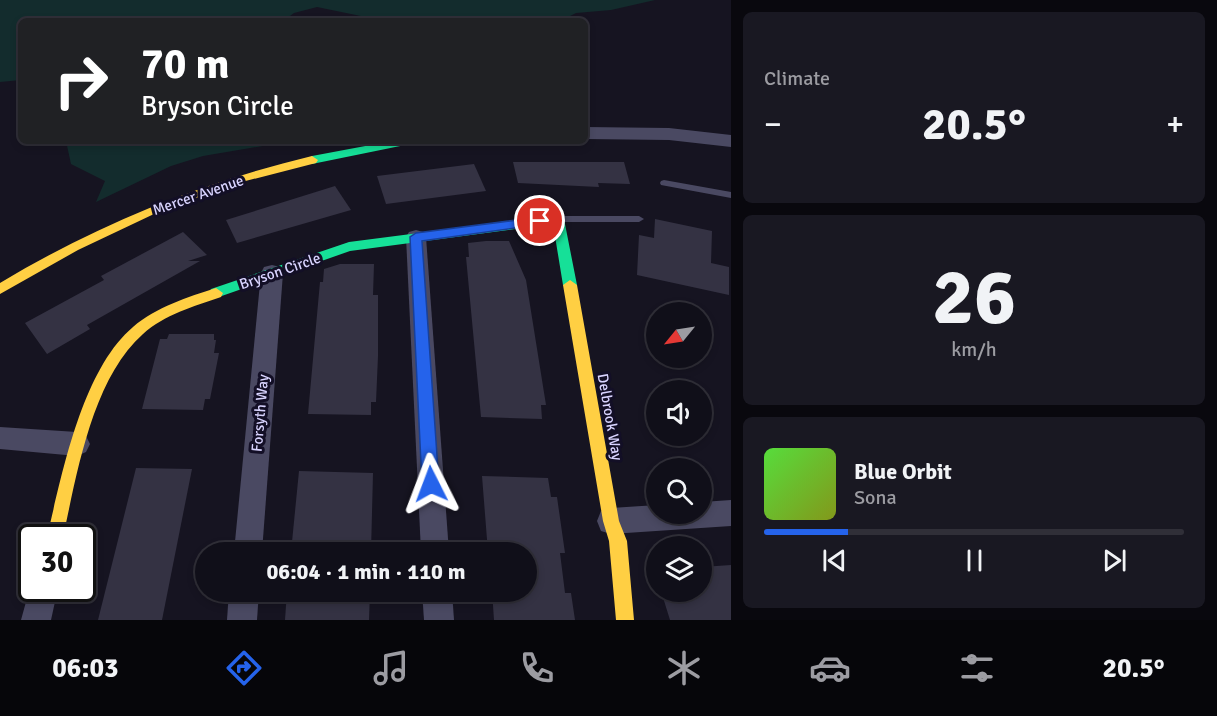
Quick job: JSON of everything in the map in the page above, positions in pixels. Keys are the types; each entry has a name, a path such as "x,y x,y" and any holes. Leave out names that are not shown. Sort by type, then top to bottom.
{"street":[{"path":"588,133 669,134 731,141"},
{"name":"Mercer Avenue","path":"0,289 66,249 148,212 208,189 313,159 394,144"},
{"name":"Bryson Circle","path":"58,524 77,444 112,360 137,331 186,303 349,247 485,226 558,219"},
{"name":"Delbrook Way","path":"558,219 611,521 618,541 625,620"},
{"path":"416,237 434,542"},
{"name":"Forsyth Way","path":"249,542 272,273"},
{"path":"0,438 77,444"},
{"path":"611,521 731,513"},
{"path":"36,620 40,602"},
{"path":"242,620 243,602"},
{"path":"438,602 439,620"}],"lane":[{"path":"664,183 731,195"},
{"path":"558,219 639,219"}],"green space":[{"path":"0,0 655,0 611,10 576,13 566,18 370,18 317,7 294,13 287,18 18,18 18,80 0,82"},
{"path":"67,144 274,144 203,156 171,166 96,202 105,181 71,164"}],"building":[{"path":"513,162 624,162 630,184 598,183 599,187 518,183"},
{"path":"474,164 486,191 386,204 377,176"},
{"path":"335,186 351,210 237,243 226,220"},
{"path":"655,219 712,231 711,263 729,267 729,295 637,275 639,235 654,238"},
{"path":"183,232 207,255 188,261 200,261 87,325 90,329 47,354 25,323 104,280 101,276"},
{"path":"509,241 526,280 546,405 541,405 542,419 481,417 466,257 469,257 468,243"},
{"path":"340,264 374,264 373,295 378,295 378,356 376,402 371,402 371,415 308,414 320,282 323,282 324,269"},
{"path":"169,334 214,334 214,340 216,340 214,353 219,353 210,399 205,399 203,410 142,409 160,339 167,339"},
{"path":"136,468 192,469 162,620 98,620"},
{"path":"299,471 373,473 371,542 292,542"},
{"path":"482,476 548,478 551,497 557,497 565,553 560,553 565,593 571,593 575,620 494,620 493,602 537,602 537,542 487,542"},
{"path":"731,565 731,620 670,620 664,602 712,602 712,566"},
{"path":"286,602 370,602 369,620 285,620"}],"traffic: fast":[{"path":"312,160 395,144"},
{"path":"216,293 349,247 558,219 570,285"}],"traffic: slow":[{"path":"0,289 74,246 150,211 230,182 312,160"},
{"path":"570,285 611,521 618,541 625,620"},
{"path":"58,524 75,457 94,398 121,348 137,331 165,313 216,293"}],"route":[{"path":"431,484 416,237 485,226 540,221"}]}
